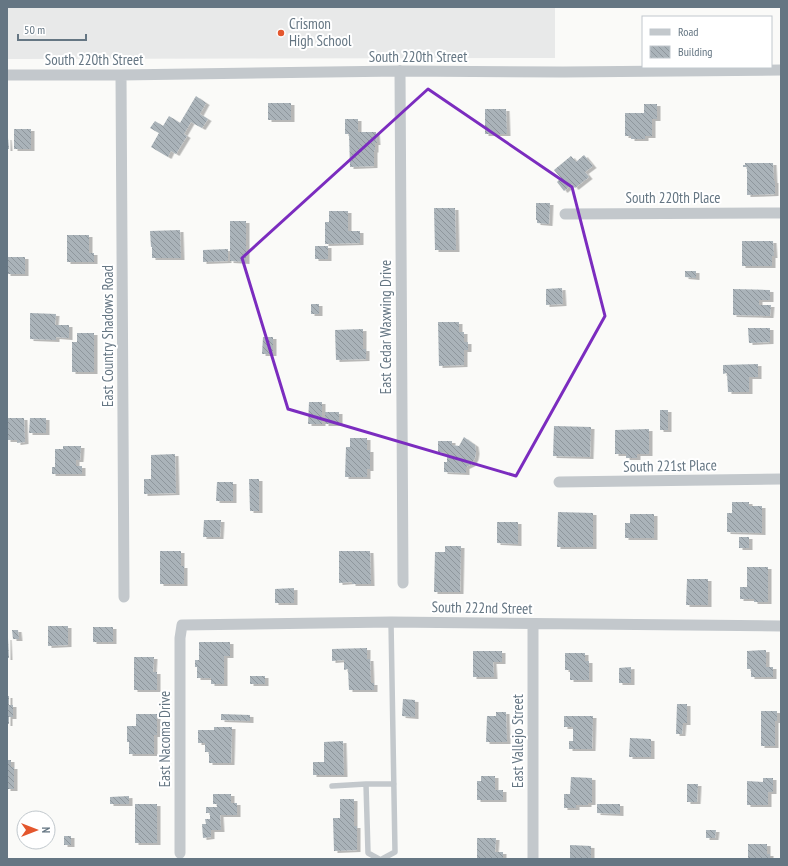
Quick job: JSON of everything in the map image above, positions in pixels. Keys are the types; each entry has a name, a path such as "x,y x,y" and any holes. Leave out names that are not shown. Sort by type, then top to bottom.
{"street":[{"name":"South 220th Street","path":"7,76 400,71 571,72 781,70"},
{"name":"East Cedar Waxwing Drive","path":"400,71 403,583"},
{"name":"East Country Shadows Road","path":"121,75 124,597"},
{"name":"South 220th Place","path":"565,214 781,213"},
{"name":"South 221st Place","path":"559,482 781,479"},
{"name":"South 222nd Street","path":"182,625 390,622 781,626"},
{"name":"East Vallejo Street","path":"533,624 533,859"},
{"name":"East Nacoma Drive","path":"180,853 180,638 182,625"}],"lane":[{"path":"382,859 395,852 390,622"},
{"path":"366,784 368,853 379,859"},
{"path":"332,786 394,784"}],"highlighted area":[{"path":"428,89 572,187 605,316 516,476 288,409 242,258"}],"shaded area":[{"name":"Crismon High School","path":"7,7 555,7 555,58 7,59"}],"building":[{"path":"196,96 206,103 200,114 208,119 202,128 191,122 184,134 187,136 176,154 171,151 168,157 151,147 159,133 150,128 155,121 163,126 169,116 180,123"},
{"path":"268,103 291,103 291,120 268,120"},
{"path":"644,104 657,104 657,119 652,119 652,136 645,136 645,139 631,139 631,136 625,136 625,113 644,113"},
{"path":"485,109 506,109 507,134 485,134"},
{"path":"345,119 358,119 358,132 376,132 377,143 375,143 374,166 350,167 349,134 345,134"},
{"path":"14,129 31,129 31,149 14,149"},
{"path":"8,138 9,149 7,149"},
{"path":"584,155 593,166 585,172 589,177 575,188 572,184 564,191 557,182 561,178 554,170 571,156 576,162"},
{"path":"745,163 773,163 775,194 747,195 747,167 743,167"},
{"path":"536,203 550,203 549,224 537,223"},
{"path":"434,208 455,208 456,250 435,250"},
{"path":"329,211 348,211 348,231 360,231 360,243 325,244 325,222 329,222"},
{"path":"230,221 246,221 246,262 230,261"},
{"path":"180,230 181,258 152,258 150,231"},
{"path":"67,235 89,235 89,253 94,253 94,262 67,262"},
{"path":"742,241 773,241 774,256 772,256 772,266 742,266"},
{"path":"315,246 328,246 328,259 315,259"},
{"path":"228,249 228,261 203,262 203,250"},
{"path":"7,257 25,257 25,274 7,274"},
{"path":"685,271 696,271 696,278 685,277"},
{"path":"562,288 563,304 546,305 546,289"},
{"path":"733,289 770,290 770,300 759,300 759,305 771,305 770,316 733,315"},
{"path":"311,304 319,304 319,314 311,314"},
{"path":"30,313 56,314 55,325 69,325 69,338 56,337 56,340 30,339"},
{"path":"438,322 459,322 459,332 464,332 464,342 468,342 468,350 464,350 464,365 439,366"},
{"path":"748,328 770,328 770,342 749,343"},
{"path":"363,329 363,349 366,349 366,359 336,360 335,330"},
{"path":"77,333 94,333 94,372 72,372 72,342 77,342"},
{"path":"263,337 273,337 273,354 262,354"},
{"path":"758,364 758,377 749,377 749,392 728,392 727,373 723,374 723,365"},
{"path":"309,402 322,402 322,424 308,424"},
{"path":"660,410 668,410 668,430 660,430"},
{"path":"325,412 339,412 339,424 325,424"},
{"path":"7,418 24,418 25,442 17,443 17,440 7,440"},
{"path":"30,418 46,418 46,433 29,433"},
{"path":"554,426 591,427 590,457 553,456"},
{"path":"649,429 649,454 637,454 637,458 626,458 626,454 615,454 615,430"},
{"path":"464,437 475,445 476,452 472,464 466,467 466,473 444,472 444,462 447,462 447,453 438,452 438,441 452,441 452,445 459,446"},
{"path":"350,438 367,438 367,450 370,450 370,469 367,469 367,477 345,477 346,447 350,447"},
{"path":"63,446 81,446 80,460 76,460 76,466 82,466 82,474 52,474 52,467 55,467 55,449 63,449"},
{"path":"175,454 176,493 144,494 144,479 151,479 151,455"},
{"path":"249,479 259,479 259,511 250,511"},
{"path":"217,482 233,482 233,501 216,501"},
{"path":"732,502 749,502 749,506 762,506 762,533 727,532 727,513 732,513"},
{"path":"558,512 593,513 593,547 557,547"},
{"path":"630,514 654,514 654,538 625,538 625,523 630,523"},
{"path":"204,520 221,520 220,537 203,537"},
{"path":"497,522 518,522 518,544 497,543"},
{"path":"739,537 749,537 749,548 739,548"},
{"path":"445,546 461,546 460,592 434,592 435,552 445,552"},
{"path":"160,551 181,551 181,566 184,566 184,584 160,584"},
{"path":"339,551 370,551 371,584 352,584 352,582 339,583"},
{"path":"747,567 768,567 768,602 754,602 754,599 740,599 740,587 747,587"},
{"path":"687,579 708,579 708,605 686,605"},
{"path":"294,588 294,603 275,603 275,589"},
{"path":"48,626 68,626 68,645 48,646"},
{"path":"93,627 113,627 113,642 93,642"},
{"path":"12,630 18,630 19,639 13,639"},
{"path":"8,638 9,658 7,658"},
{"path":"199,642 230,642 230,656 224,656 224,684 211,684 211,678 197,678 197,667 195,667 195,660 199,660"},
{"path":"367,648 367,659 370,659 371,683 374,683 374,690 349,690 348,669 344,670 344,660 332,661 332,649"},
{"path":"766,650 766,667 773,667 773,677 751,677 751,669 747,669 747,651"},
{"path":"473,651 502,651 502,662 493,662 494,677 473,677"},
{"path":"565,653 585,653 585,661 589,661 589,680 570,680 570,670 565,670"},
{"path":"134,657 154,657 153,672 157,672 157,690 134,690"},
{"path":"631,667 631,683 619,683 619,668"},
{"path":"250,676 265,676 265,684 250,684"},
{"path":"7,696 9,696 9,705 13,705 13,717 9,717 9,724 7,724"},
{"path":"403,699 415,700 415,717 402,716"},
{"path":"677,704 687,704 687,723 683,723 682,734 676,734"},
{"path":"761,711 777,711 777,721 775,721 775,746 761,746"},
{"path":"496,712 506,712 507,742 486,742 487,716 496,716"},
{"path":"136,714 157,714 157,735 154,735 154,754 129,754 127,726 136,726"},
{"path":"221,714 250,715 250,721 221,720"},
{"path":"564,716 593,716 592,749 569,749 569,741 573,741 573,727 564,727"},
{"path":"214,727 232,727 231,763 209,763 209,752 205,752 205,743 198,743 198,730 214,730"},
{"path":"630,738 651,739 651,757 629,757"},
{"path":"343,741 344,775 313,775 313,762 324,762 324,742"},
{"path":"7,760 11,760 11,767 14,767 14,789 7,789"},
{"path":"481,776 495,776 495,790 503,790 503,800 477,800 477,781 481,781"},
{"path":"571,777 592,778 592,803 588,803 588,805 576,805 576,808 564,808 564,794 570,794"},
{"path":"763,778 773,778 773,792 768,792 768,805 747,805 747,781 763,782"},
{"path":"687,784 698,784 697,802 687,802"},
{"path":"213,794 231,794 231,803 237,803 237,815 220,815 221,830 211,830 211,837 203,838 202,824 206,824 205,819 210,819 210,813 206,813 206,807 217,807 217,804 213,804"},
{"path":"129,796 129,804 110,804 110,797"},
{"path":"340,799 354,799 354,826 357,826 357,850 334,851 333,818 340,818"},
{"path":"135,804 157,804 157,843 135,843"},
{"path":"597,804 620,804 620,814 597,813"},
{"path":"706,830 716,830 715,838 706,838"},
{"path":"64,836 71,836 71,845 64,845"},
{"path":"477,838 496,838 495,852 503,852 503,859 477,859"},
{"path":"748,844 767,844 767,854 770,854 770,859 748,859"},
{"path":"570,845 591,846 591,859 570,859"}],"place":[{"name":"Crismon High School","path":"281,33"}]}
